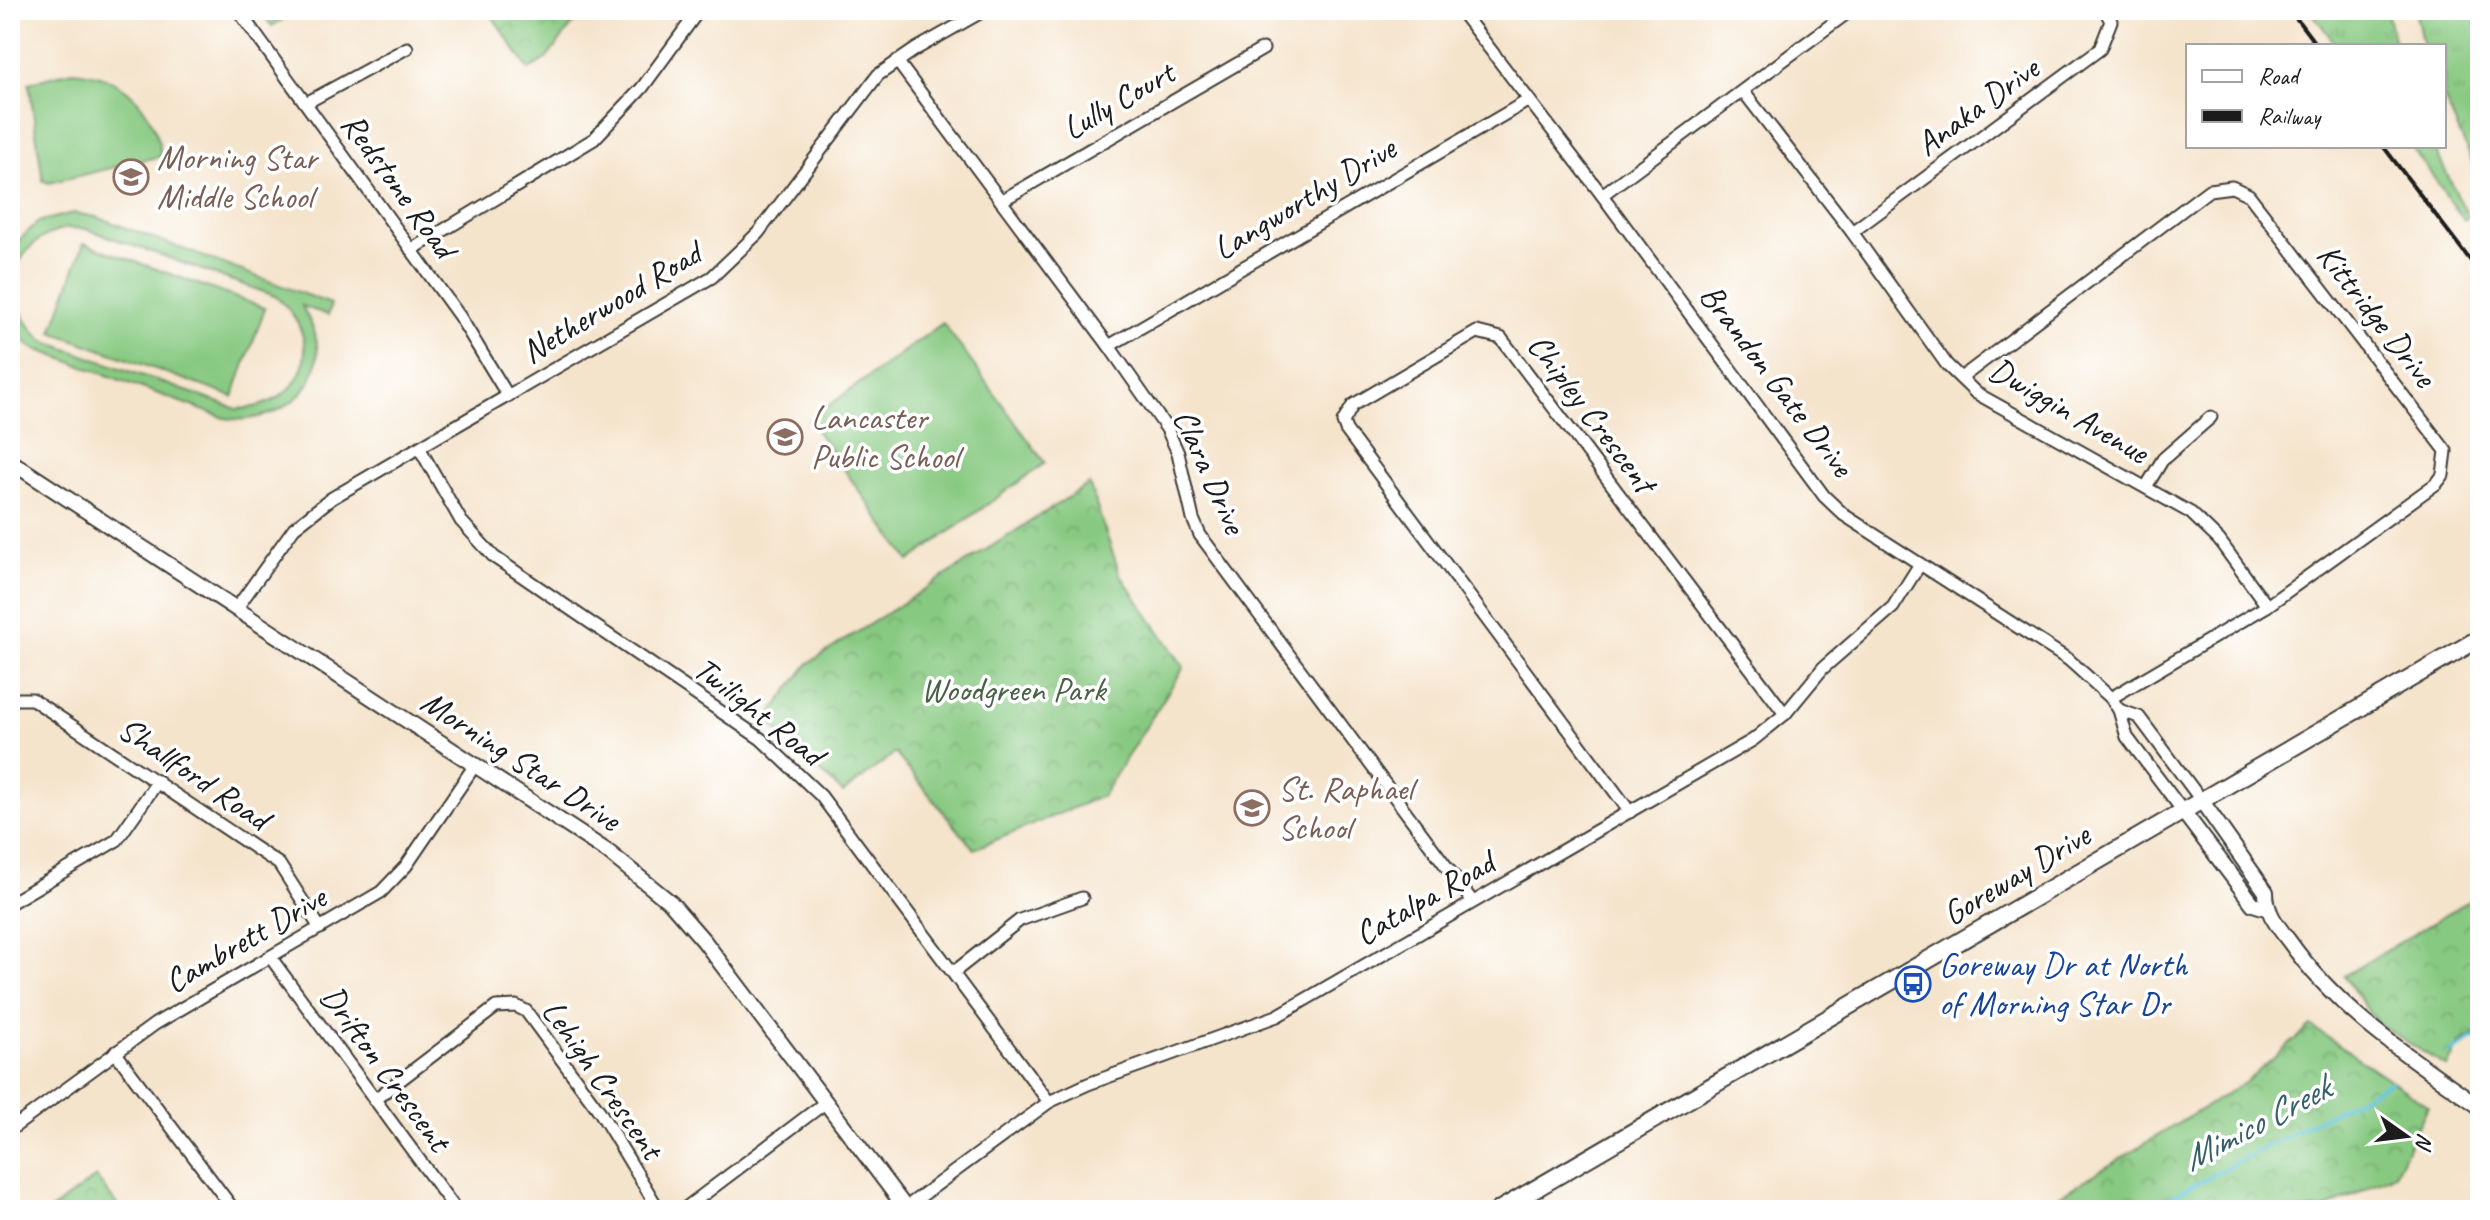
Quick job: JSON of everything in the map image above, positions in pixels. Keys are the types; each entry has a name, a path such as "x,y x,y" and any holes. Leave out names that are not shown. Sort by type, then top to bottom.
{"main road":[{"name":"Goreway Drive","path":"1499,1210 2480,638"}],"street":[{"name":"Redstone Road","path":"238,10 485,353 508,396"},
{"path":"411,250 594,139 642,88 699,10"},
{"name":"Netherwood Road","path":"236,609 294,528 332,498 693,291 737,256 758,233 862,92 897,61 984,10"},
{"name":"Brandon Gate Drive","path":"1460,10 1602,195 1824,496 1844,515 2053,648 2111,698 2119,710 2127,737 2253,904 2266,908"},
{"path":"1602,195 1851,10"},
{"name":"Anaka Drive","path":"1852,232 2100,49 2111,21 2105,10"},
{"path":"306,103 407,48"},
{"name":"Lully Court","path":"1001,201 1263,49"},
{"name":"Clara Drive","path":"897,61 1167,429 1178,453 1193,519 1200,535 1472,901"},
{"name":"Dwiggin Avenue","path":"1743,91 1852,232 1947,365 1976,393 2191,513 2208,528 2267,606"},
{"name":"Langworthy Drive","path":"1109,346 1529,100"},
{"name":"Kittridge Drive","path":"1961,378 2209,190 2232,187 2243,190 2446,451 2446,463 2437,483 2267,606 2111,698"},
{"name":"Chipley Crescent","path":"1630,812 1346,430 1343,422 1353,405 1477,332 1501,338 1785,714"},
{"path":"2146,487 2163,459 2211,417"},
{"name":"Twilight Road","path":"420,449 461,521 494,557 761,739 821,796 1049,1102"},
{"name":"Morning Star Drive","path":"10,461 608,852 671,903 704,941 906,1209"},
{"name":"Catalpa Road","path":"906,1209 1049,1102 1088,1084 1277,1016 1753,740 1785,714 1823,668 1893,607 1920,564"},
{"name":"Shallford Road","path":"10,699 32,699 279,864 320,928"},
{"name":"Brandon Gate Drive","path":"2119,710 2139,717 2201,800 2266,892 2266,908 2308,967 2376,1033 2480,1107"},
{"name":"Cambrett Drive","path":"10,1130 155,1024 271,958 395,880 475,765"},
{"path":"10,903 117,840 158,781"},
{"path":"954,972 1020,920 1082,898"},
{"name":"Drifton Crescent","path":"271,958 456,1210"},
{"name":"Lehigh Crescent","path":"374,1100 496,1007 516,1006 526,1011 600,1112 659,1210"},
{"path":"115,1052 234,1210"},
{"path":"683,1210 826,1102"}],"green space":[{"path":"259,10 298,10 272,26"},
{"path":"488,10 584,10 547,58 529,70"},
{"path":"2310,10 2386,10 2395,44 2336,44"},
{"path":"2415,10 2480,10 2480,179 2446,102 2446,44 2423,44"},
{"path":"72,71 106,79 133,96 152,122 161,156 49,183 43,181 29,83"},
{"path":"2412,148 2434,148 2468,216 2464,220"},
{"path":"73,213 97,217 331,304 328,315 302,306 315,334 317,354 314,372 306,388 294,400 261,417 224,418 33,348 17,335 10,323 10,249 38,222","holes":["67,228 87,229 275,296 292,313 302,332 305,351 302,368 294,384 280,397 261,405 237,409 44,341 20,309 16,276 21,260 31,247 46,236"]},
{"path":"84,243 265,308 233,397 52,332"},
{"path":"943,323 1045,463 909,561 809,420"},
{"name":"Woodgreen Park","path":"1089,484 1120,574 1184,667 1102,796 974,849 895,753 843,793 766,720 809,663"},
{"path":"2480,894 2480,1032 2459,1043 2447,1067 2376,1022 2344,976"},
{"path":"2311,1026 2428,1106 2395,1174 2324,1210 2036,1210 2246,1082"},
{"path":"96,1177 121,1210 51,1210"}],"waterway":[{"name":"Mimico Creek","path":"2449,1053 2480,1035"},
{"name":"Mimico Creek","path":"2146,1210 2390,1082"}],"railway":[{"path":"2290,10 2316,44"},
{"path":"2385,148 2480,273"}],"place":[{"name":"Morning Star Middle School","path":"131,177"},
{"name":"Lancaster Public School","path":"785,437"},
{"name":"St. Raphael School","path":"1252,808"},
{"name":"Goreway Dr at North of Morning Star Dr","path":"1913,984"}]}
